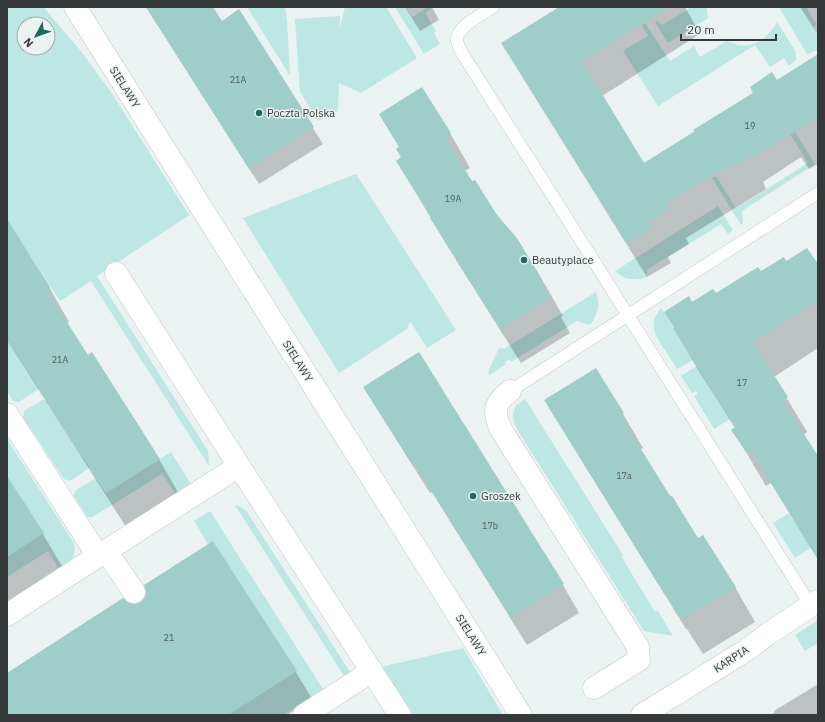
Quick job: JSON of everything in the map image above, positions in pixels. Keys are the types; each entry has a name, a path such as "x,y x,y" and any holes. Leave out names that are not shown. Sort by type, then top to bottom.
{"street":[{"name":"SIELAWY","path":"75,7 521,715"},
{"path":"116,273 400,715"},
{"path":"510,391 501,398 496,405 497,419 500,428 638,647 639,660 594,688"},
{"path":"7,414 102,554 134,592"},
{"path":"7,615 239,466"},
{"name":"KARPIA","path":"642,715 744,651 814,604"},
{"path":"304,715 372,671"}],"lane":[{"path":"493,7 460,31 457,37 457,43 462,53 814,604"},
{"path":"510,391 818,193"}],"shaded area":[{"path":"7,7 43,7 51,16 16,16 16,56 56,56 56,22 80,50 111,92 189,215 97,276 208,451 209,466 91,281 60,301 15,232 7,237"},
{"path":"247,7 285,7 290,76"},
{"path":"345,7 386,7 417,58 361,93 339,83 338,111 318,121 300,92 295,19 340,16 340,29"},
{"path":"395,7 406,7 412,17 428,7 433,7 425,13 436,31 434,33 440,44 424,54"},
{"path":"692,7 707,7 708,18 668,43 655,22 657,20 662,25"},
{"path":"780,7 806,7 817,25 813,27 818,35 818,50 807,54"},
{"path":"777,22 796,52 795,54 797,59 789,66 784,58 770,67 755,45 658,106 623,51 648,36 642,25 645,23 670,61 694,46 700,57 727,41 742,45 756,43 768,35"},
{"path":"795,132 815,164 742,211 743,224 741,225 712,178 716,176 736,208 808,163 790,134"},
{"path":"356,174 456,330 427,348 410,321 407,329 339,373 243,218"},
{"path":"718,206 733,230 728,234 721,224 648,269 646,277 630,279 618,274 615,271"},
{"path":"596,292 598,309 590,325 577,321 511,362 509,359 505,362 506,364 490,375 488,372 499,348 504,349"},
{"path":"661,308 693,360 677,369 656,336 654,321"},
{"path":"7,339 32,378 48,383 19,402 13,401 7,391"},
{"path":"697,366 730,419 714,429 694,396 698,394 696,391 692,393 681,376"},
{"path":"45,399 81,456 90,450 98,462 70,481 64,479 23,417 25,410"},
{"path":"525,399 623,555 621,556 655,612 658,611 673,636 644,631 518,431 515,426 513,414 517,405"},
{"path":"7,439 74,543 74,556 60,571 48,551 7,577"},
{"path":"171,452 192,486 177,496 162,474 91,518 87,516 74,496 76,490 96,478 106,493"},
{"path":"235,505 241,507 247,512 350,672 344,676"},
{"path":"210,511 323,689 283,715 228,715 296,671 213,541 208,544 194,521"},
{"path":"789,513 806,540 818,532 818,543 795,558 773,523"},
{"path":"818,620 818,643 805,651 795,635"},
{"path":"463,648 503,715 412,715 381,667"}],"building":[{"path":"146,7 213,7 222,21 239,9 314,127 249,169"},
{"path":"559,7 669,7 582,61 644,163 695,131 693,130 753,93 750,87 772,72 777,80 818,54 818,117 751,159 750,156 733,167 731,164 667,203 670,209 649,222 652,228 627,243 501,43"},
{"path":"422,87 451,133 445,137 458,159 472,181 475,180 497,215 517,238 543,281 541,282 551,298 500,329 396,161 401,157 396,149 399,147 379,114"},
{"path":"7,219 50,287 46,289 88,355 92,352 160,459 106,493 7,339"},
{"path":"807,248 818,264 818,301 753,342 788,397 783,401 818,456 818,559 750,449 746,452 731,430 735,427 664,312 689,296 692,302 713,289 716,293 758,267 761,271 784,257 786,261"},
{"path":"419,352 564,584 511,618 415,465 413,466 363,387"},
{"path":"596,368 624,413 620,415 670,496 672,496 698,538 703,535 736,587 682,620 544,400"},
{"path":"7,476 44,533 7,557"},
{"path":"213,541 297,671 228,715 7,715 7,673 123,598 129,603 135,604 141,602 145,597 146,591 144,585"}],"place":[{"name":"Poczta Polska","path":"259,113"},
{"name":"Beautyplace","path":"524,260"},
{"name":"Groszek","path":"473,496"}]}
